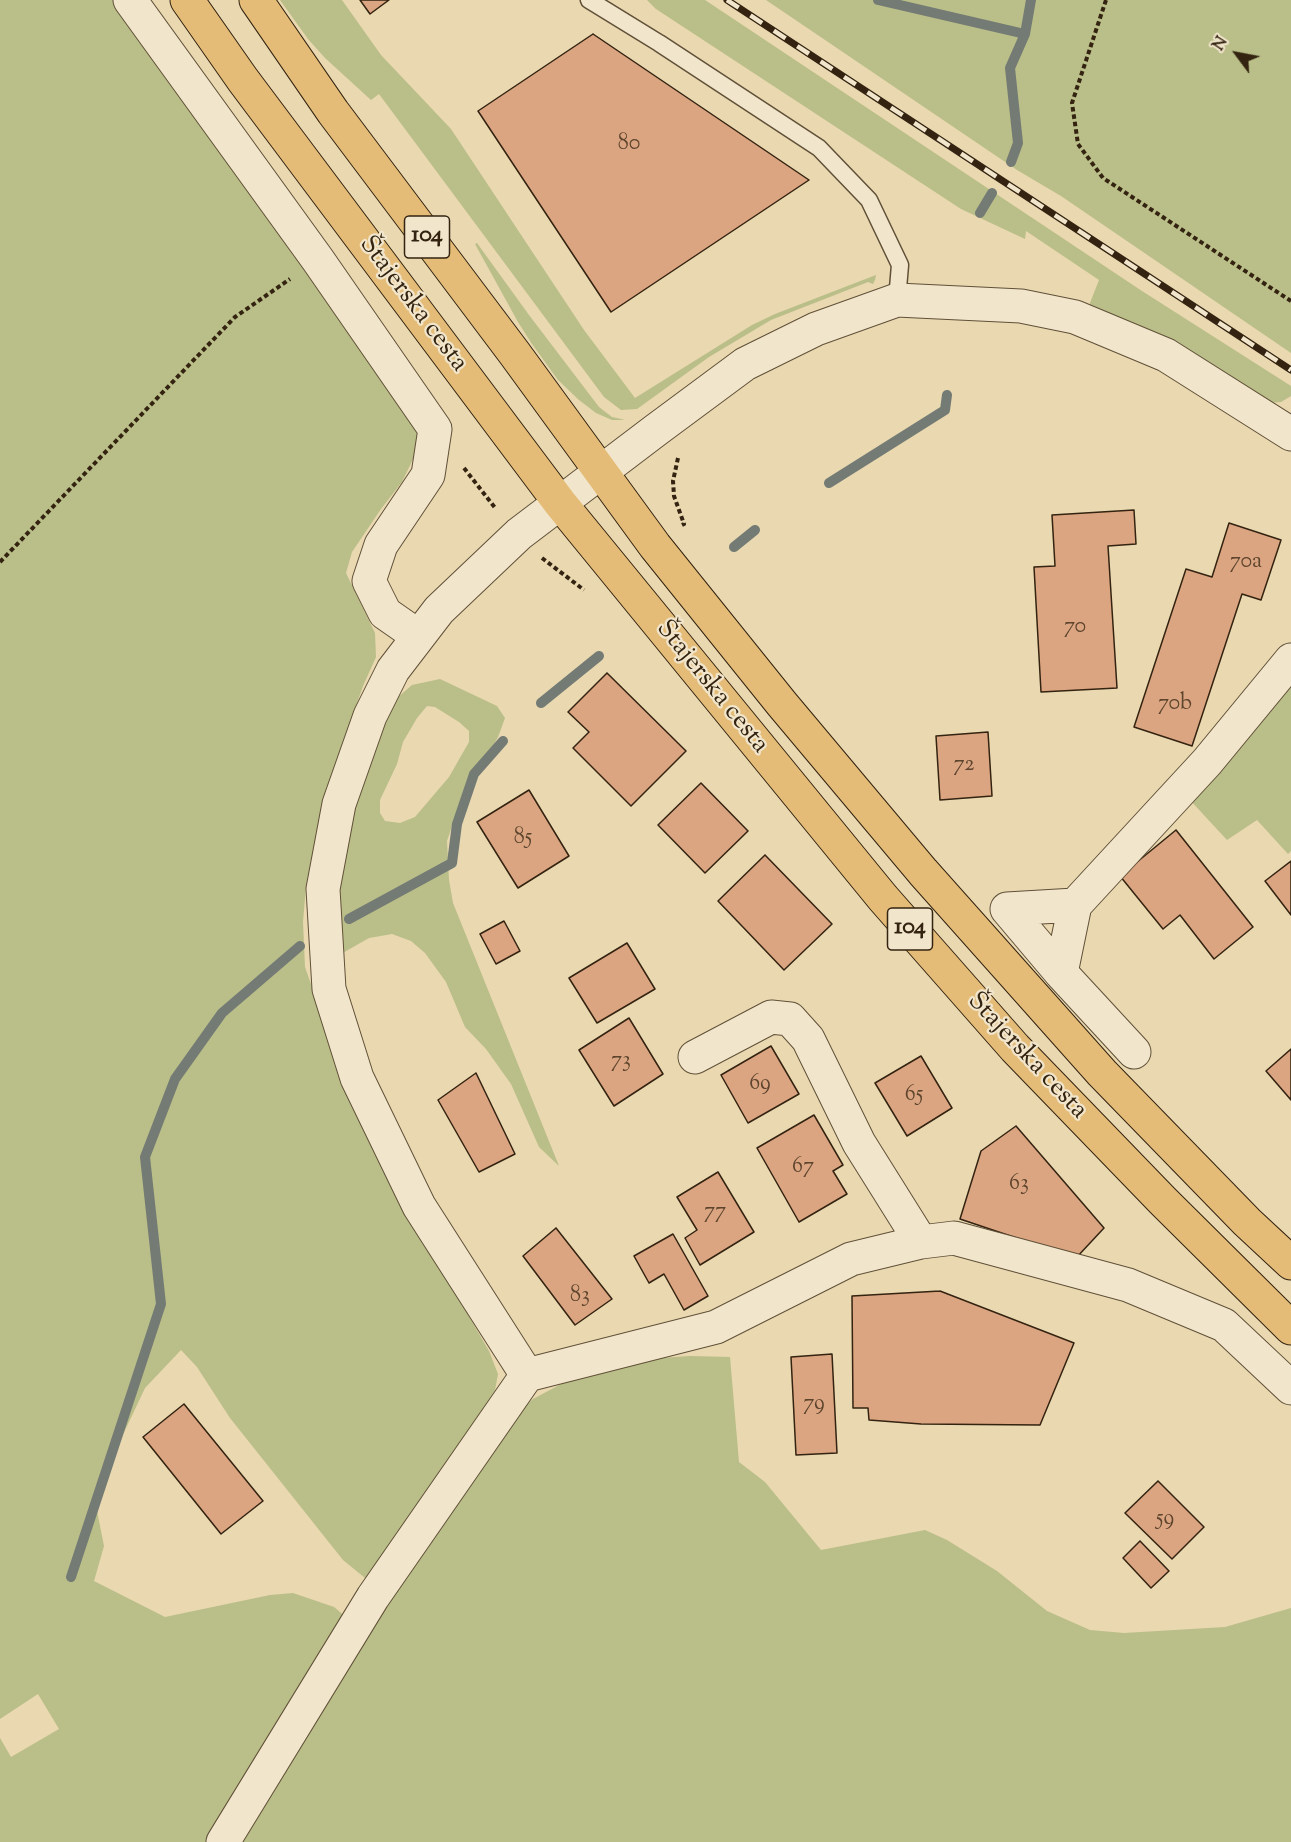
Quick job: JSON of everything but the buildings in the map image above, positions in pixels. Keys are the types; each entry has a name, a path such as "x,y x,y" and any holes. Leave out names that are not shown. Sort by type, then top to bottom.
{"main road":[{"name":"Štajerska cesta","path":"187,0 243,80 560,503 883,898 1015,1048 1162,1201 1291,1328"},
{"name":"Štajerska cesta","path":"256,0 333,112 690,591 922,872 1102,1073 1247,1222 1291,1263"}],"street":[{"path":"130,0 318,260 435,429 428,475 381,545 369,581 385,614 418,636"},
{"path":"526,1375 419,1206 357,1078 329,989 324,889 339,804 370,716 393,670 418,636 440,609 519,534 745,364 816,329 897,300 1021,306 1075,317 1166,355 1291,434"},
{"path":"1061,973 1075,905 1208,762 1291,660"},
{"path":"1075,905 1007,909 1061,973 1134,1052"},
{"path":"695,1057 771,1017 790,1019 808,1039 859,1143 921,1242"},
{"path":"223,1842 373,1597 526,1375 716,1327 851,1259 921,1242 954,1239 1128,1286 1224,1325 1291,1388"}],"lane":[{"path":"589,0 819,148 869,200 900,265 897,300"}],"path":[{"path":"1106,0 1072,103 1078,144 1102,178 1291,301"},
{"path":"0,562 235,317 318,260"},
{"path":"435,429 500,516"},
{"path":"684,448 676,462 673,481 674,496 684,524"},
{"path":"539,555 592,596"}],"green space":[{"path":"0,0 115,0 408,411 417,434 414,457 402,482 352,552 346,573 375,633 376,657 363,686 324,797 306,886 303,922 305,967 357,1115 392,1184 489,1351 498,1374 495,1390 370,1582 343,1560 230,1418 197,1367 181,1350 145,1388 94,1496 104,1546 94,1581 165,1617 270,1595 293,1593 334,1607 352,1622 215,1842 0,1842 0,1738 11,1757 59,1729 38,1694 0,1719"},
{"path":"280,0 342,0 381,55 451,129 584,330 635,398 752,325 876,275 875,280 873,284 868,282 771,320 709,357 637,409 621,410 604,397 379,94 371,100 325,58"},
{"path":"647,0 705,0 1142,291 1291,386 1291,396 1281,402 1270,403 1088,308 1099,280 1026,231 1025,239 961,209 656,9"},
{"path":"766,0 1291,0 1291,353 1061,196 1017,170"},
{"path":"477,243 599,407 612,417 625,420 612,420 596,413 558,380 518,322 475,244"},
{"path":"1291,668 1291,851 1288,854 1257,820 1227,840 1190,800"},
{"path":"440,679 497,706 505,718 498,737 456,814 447,841 449,880 453,903 559,1166 539,1147 511,1084 486,1049 465,1027 446,982 425,953 411,941 392,934 369,938 341,954 340,882 345,845 361,781 383,718 397,698 412,685","holes":["427,706 435,707 469,731 469,742 449,777 415,817 400,823 385,821 380,813 380,800 397,764 403,742"]},
{"path":"690,1356 730,1357 739,1462 765,1482 821,1550 925,1530 947,1540 997,1571 1047,1611 1090,1630 1124,1633 1225,1627 1291,1608 1291,1842 234,1842 419,1547 496,1433 533,1399 565,1382 645,1359"}],"waterway":[{"path":"878,0 1025,34"},
{"path":"1011,162 1018,143 1010,68 1025,34 1031,0"},
{"path":"980,213 992,193"},
{"path":"829,483 945,410 947,395"},
{"path":"734,547 755,530"},
{"path":"541,703 599,656"},
{"path":"349,919 452,863 457,824 474,774 503,741"},
{"path":"71,1577 161,1304 145,1157 175,1079 222,1013 300,946"}],"railway":[{"path":"727,0 1291,370"}]}
